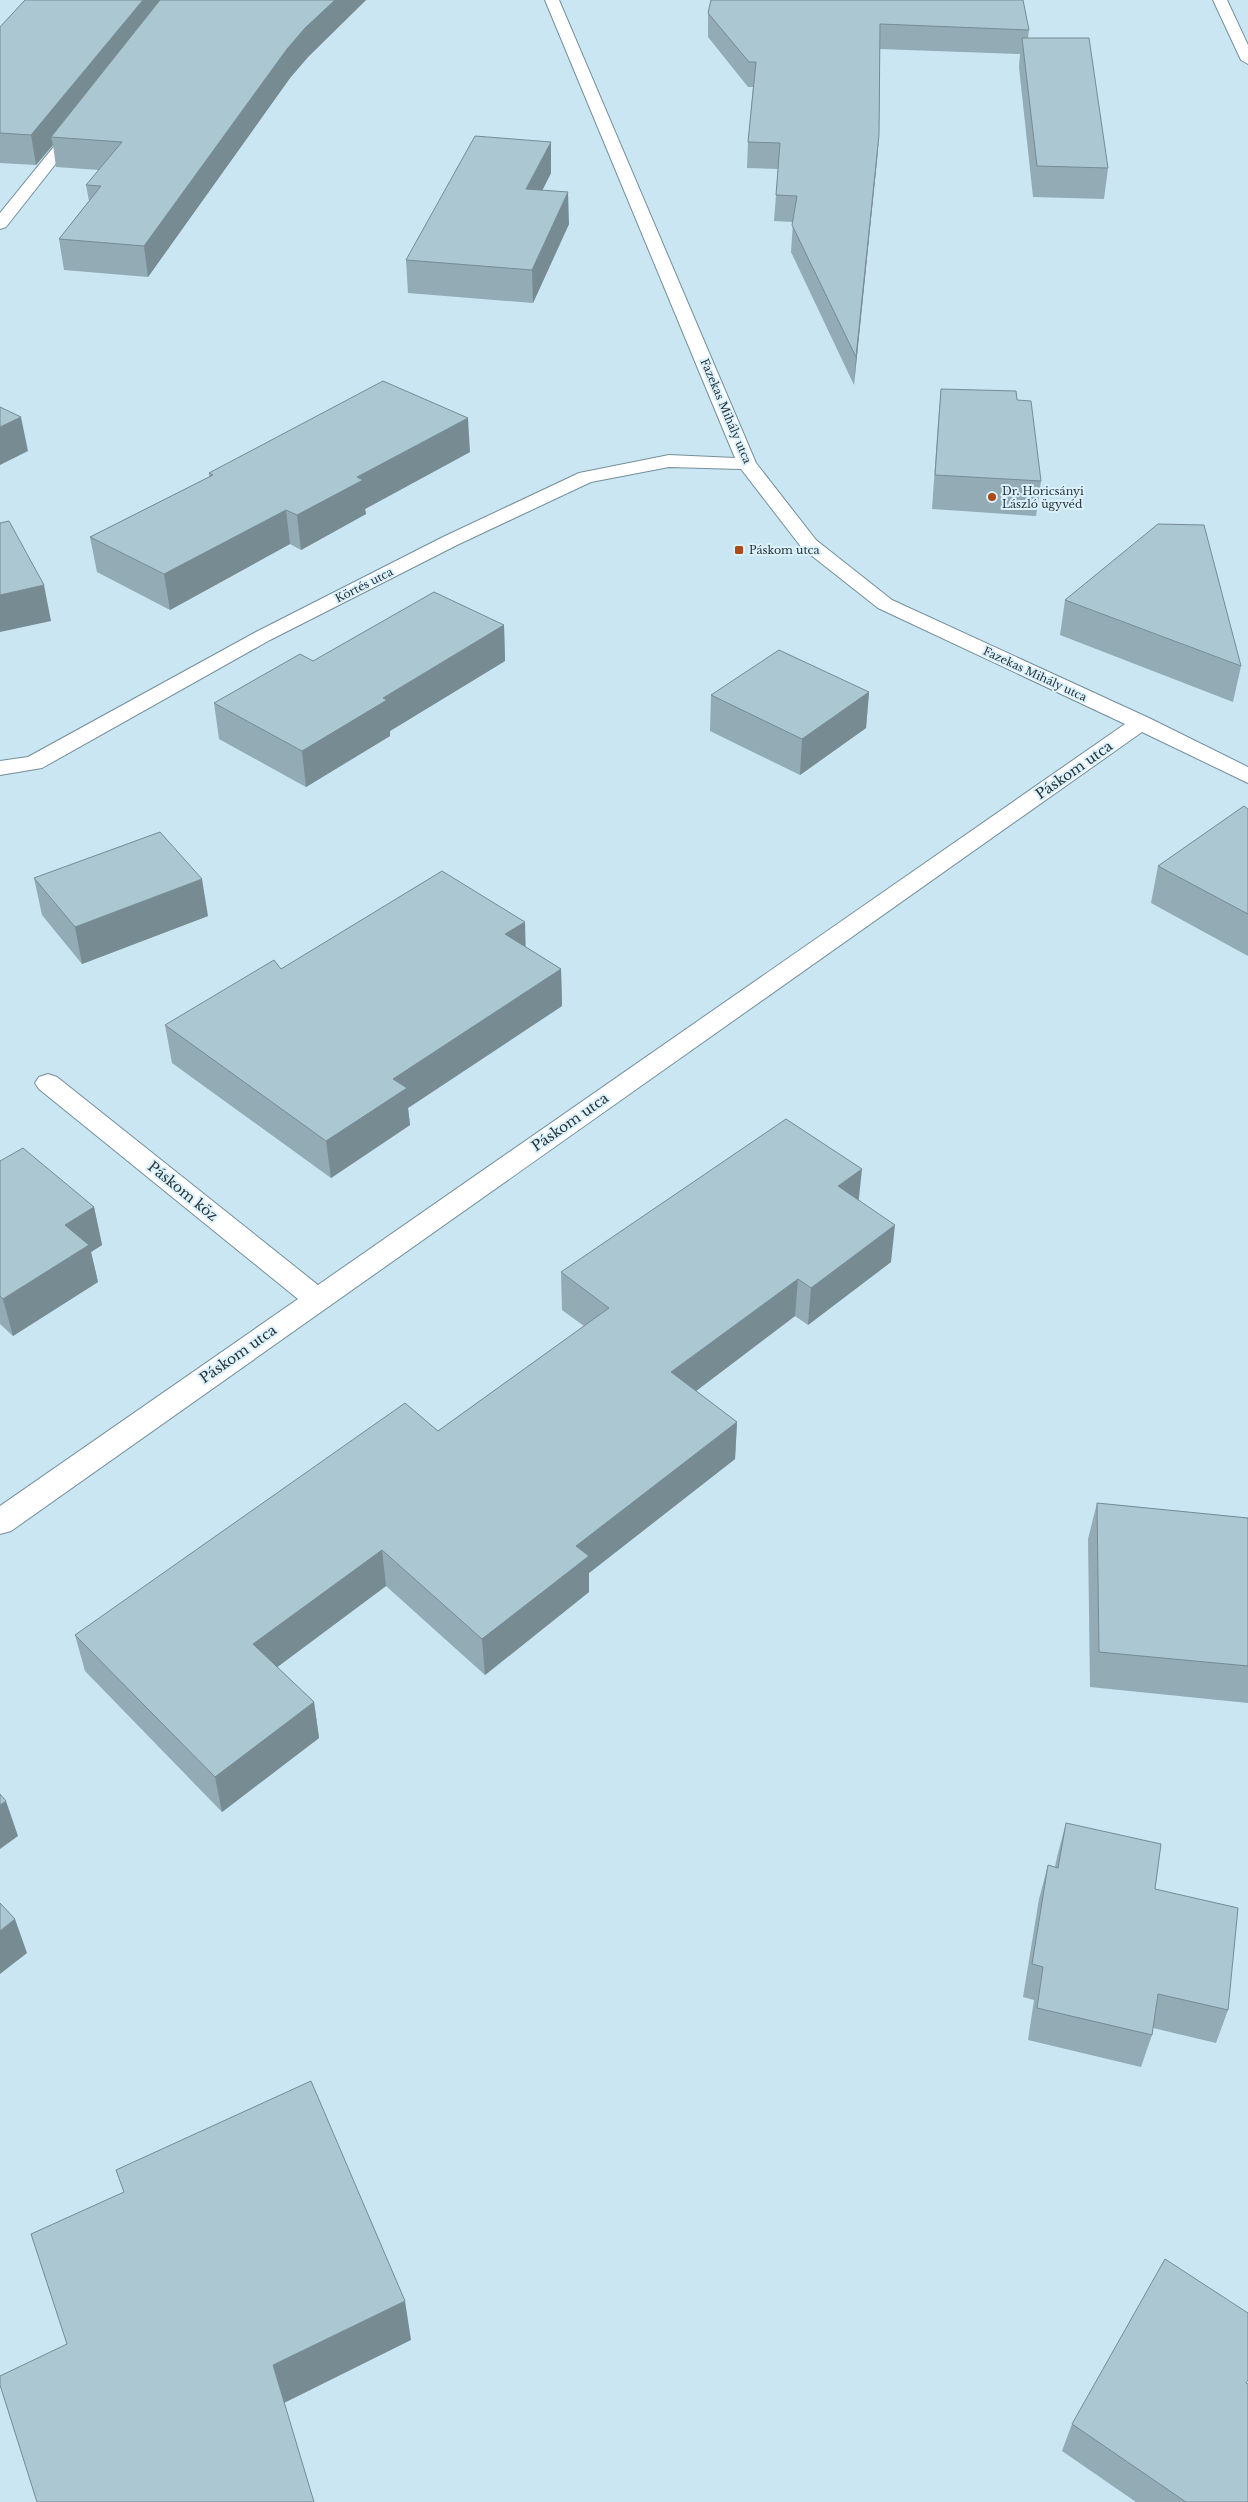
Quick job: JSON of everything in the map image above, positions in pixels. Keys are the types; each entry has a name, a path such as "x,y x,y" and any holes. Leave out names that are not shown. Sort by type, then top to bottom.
{"street":[{"name":"Fazekas Mihály utca","path":"552,0 747,464 809,544 885,604 1141,723 1248,776"},
{"path":"1220,0 1248,60"},
{"path":"0,224 86,116"},
{"name":"Körtés utca","path":"0,768 34,763 262,636 450,542 586,477 669,461 747,464"},
{"name":"Páskom utca","path":"0,1522 1141,723"},
{"name":"Páskom köz","path":"48,1083 317,1299"}],"building":[{"path":"25,0 143,0 31,135 0,133 0,27"},
{"path":"160,0 335,0 305,28 287,49 144,246 59,239 101,186 86,185 122,142 51,137"},
{"path":"711,0 1023,0 1029,30 880,24 879,135 856,357 792,225 797,196 776,195 780,143 748,142 756,62 749,62 708,13"},
{"path":"1022,38 1089,38 1108,168 1037,166"},
{"path":"475,136 551,142 526,189 568,192 532,270 406,260"},
{"path":"383,381 468,418 357,477 363,480 297,515 286,510 164,574 90,537 213,475 209,473"},
{"path":"941,389 1016,391 1017,400 1031,401 1041,481 935,475"},
{"path":"0,407 21,417 0,427"},
{"path":"9,521 44,585 0,595 0,523"},
{"path":"1158,524 1204,525 1241,666 1065,600"},
{"path":"434,592 504,625 383,698 387,700 302,751 214,703 300,654 313,661"},
{"path":"779,650 869,692 802,739 711,695"},
{"path":"1244,806 1248,809 1248,914 1158,866"},
{"path":"160,832 202,879 75,927 34,878"},
{"path":"442,871 525,922 505,934 561,969 393,1079 407,1088 326,1141 165,1025 274,960 281,969"},
{"path":"786,1119 862,1169 838,1186 895,1225 811,1288 798,1279 671,1372 737,1422 576,1546 589,1556 482,1639 382,1550 253,1644 314,1702 215,1777 75,1635 405,1403 438,1431 609,1308 561,1272"},
{"path":"23,1148 94,1207 65,1225 89,1245 3,1299 0,1296 0,1161"},
{"path":"1097,1503 1248,1518 1248,1666 1099,1652"},
{"path":"0,1794 6,1801 0,1805"},
{"path":"1066,1823 1161,1844 1155,1889 1238,1908 1228,2010 1158,1994 1152,2035 1037,2008 1043,1967 1032,1964 1048,1865 1058,1868"},
{"path":"0,1903 15,1919 0,1931"},
{"path":"311,2081 405,2301 273,2365 314,2502 37,2502 0,2385 0,2376 67,2344 31,2234 124,2192 116,2170"},
{"path":"1165,2259 1248,2313 1248,2380 1246,2383 1248,2384 1248,2502 1186,2502 1072,2424"}],"place":[{"name":"Dr. Horicsányi László ügyvéd","path":"992,497"},
{"name":"Páskom utca","path":"739,550"}]}
